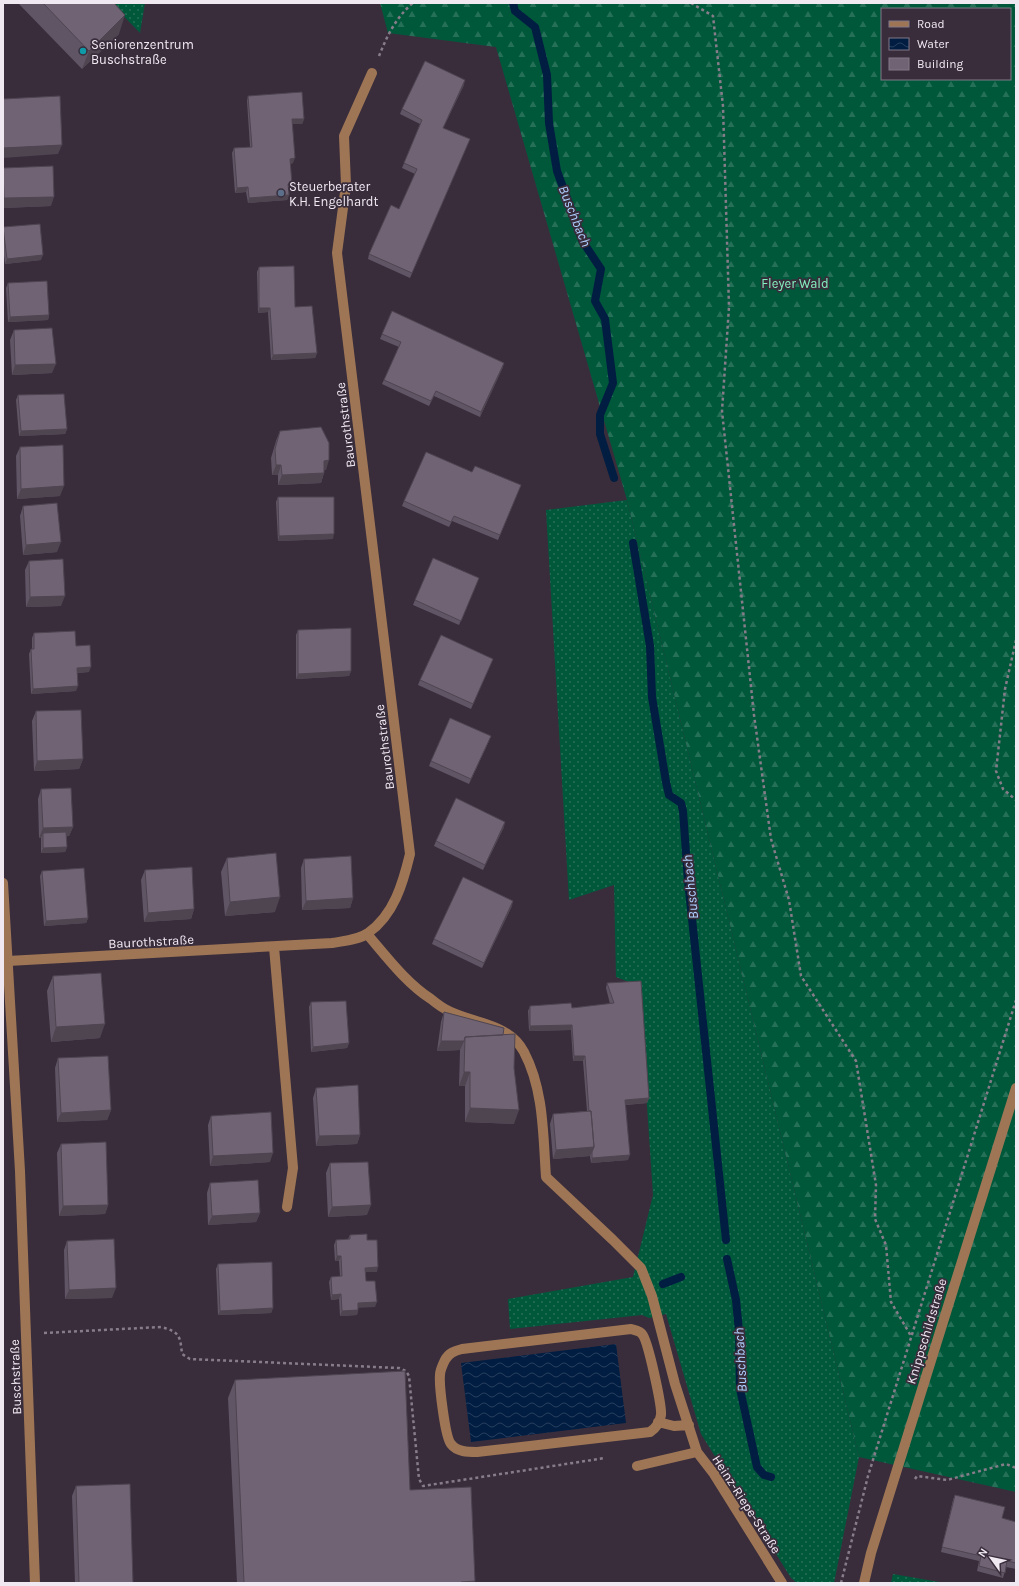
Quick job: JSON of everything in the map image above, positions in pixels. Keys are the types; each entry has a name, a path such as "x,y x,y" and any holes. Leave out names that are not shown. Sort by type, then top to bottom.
{"street":[{"name":"Baurothstraße","path":"8,961 332,943 367,934 384,918 396,898 405,877 410,854 337,253 346,185 344,136 372,73"},
{"name":"Buschstraße","path":"3,883 20,1163 35,1583"},
{"path":"367,934 396,968 429,998 451,1012 483,1022 508,1033 523,1051 535,1077 539,1098 546,1177 641,1268 652,1296 675,1384 697,1452"},
{"path":"274,947 293,1168 287,1207"},
{"name":"Knippschildstraße","path":"864,1583 871,1553 1016,1088"},
{"path":"631,1329 642,1333 646,1341 661,1413 658,1422 655,1429 638,1435 466,1452 456,1449 450,1444 447,1433 440,1374 444,1361 451,1353 462,1349 631,1329"},
{"path":"658,1422 674,1426 689,1425"},
{"name":"Heinz-Riepe-Straße","path":"636,1466 697,1452 714,1474 782,1583"}],"path":[{"path":"372,73 388,33 406,8 413,3"},
{"path":"691,3 713,16 723,106 729,306 722,411 754,715 770,839 789,900 801,976 856,1061 876,1185 875,1219 886,1245 891,1302 911,1336"},
{"path":"1016,640 1005,688 996,771 1003,789 1016,800"},
{"path":"842,1583 868,1476 1016,1000"},
{"path":"27,1334 161,1327 174,1330 180,1338 182,1354 190,1359 399,1368 406,1371 409,1376 419,1479 423,1486 627,1455 636,1466"},
{"path":"912,1482 917,1476 947,1480 1006,1464 1016,1468"}],"green space":[{"path":"111,3 145,3 140,33"},
{"name":"Fleyer Wald","path":"380,3 1016,3 1016,1492 859,1457 627,500 496,47 388,33"},
{"path":"627,500 859,1457 834,1583 797,1583 791,1578 701,1434 666,1314 649,1318 642,1315 510,1329 508,1299 633,1277 653,1195 639,986 616,977 614,885 569,900 546,510"},
{"path":"893,1574 945,1583 891,1583"}],"water":[{"path":"616,1344 626,1423 471,1442 461,1363"}],"building":[{"path":"43,3 114,3 125,15 89,51"},
{"path":"425,61 465,80 443,128 470,139 412,273 369,254 391,205 399,209 417,169 404,163 422,120 402,109"},
{"path":"302,92 304,119 292,119 295,158 290,159 292,184 288,184 289,195 249,198 248,187 237,188 234,148 252,147 248,96"},
{"path":"60,96 62,145 3,148 3,99"},
{"path":"53,166 54,197 4,198 3,168"},
{"path":"40,224 43,255 7,259 3,227"},
{"path":"294,266 295,307 312,306 317,353 273,355 270,308 259,308 259,267"},
{"path":"47,281 49,315 10,317 8,283"},
{"path":"392,311 504,363 481,412 436,391 431,401 384,380 401,342 382,334"},
{"path":"52,328 56,364 15,365 14,330"},
{"path":"64,394 67,429 21,431 18,395"},
{"path":"321,427 329,443 329,460 324,461 324,473 282,475 281,465 276,465 275,449 280,431"},
{"path":"63,445 64,486 21,489 20,447"},
{"path":"426,452 472,472 475,466 521,485 500,535 454,516 451,522 404,501"},
{"path":"278,497 334,497 334,534 279,536"},
{"path":"57,503 61,542 26,545 23,506"},
{"path":"433,558 479,578 461,621 415,600"},
{"path":"63,559 65,596 30,597 29,561"},
{"path":"351,628 351,671 298,674 298,630"},
{"path":"75,631 76,646 90,645 91,667 77,668 78,686 33,689 31,649 34,649 34,633"},
{"path":"441,635 493,659 473,704 420,680"},
{"path":"81,710 83,759 37,761 36,711"},
{"path":"450,718 491,736 471,779 431,761"},
{"path":"71,788 73,827 43,828 41,789"},
{"path":"456,798 505,822 485,865 436,841"},
{"path":"66,832 67,847 43,848 43,833"},
{"path":"276,853 280,897 230,902 227,858"},
{"path":"351,856 353,898 306,901 304,859"},
{"path":"192,867 194,909 148,913 145,870"},
{"path":"84,868 88,918 46,921 42,871"},
{"path":"463,877 513,901 484,963 434,939"},
{"path":"101,973 105,1024 56,1027 53,976"},
{"path":"641,981 649,1098 625,1100 630,1155 592,1158 594,1147 591,1111 589,1111 585,1056 574,1056 572,1025 530,1026 530,1006 571,1003 572,1008 614,1003 607,983"},
{"path":"346,1001 349,1043 313,1047 311,1002"},
{"path":"444,1012 504,1028 503,1035 465,1037 464,1041 441,1041"},
{"path":"515,1034 514,1068 519,1110 470,1108 470,1072 464,1072 465,1037"},
{"path":"108,1056 111,1110 61,1113 58,1058"},
{"path":"358,1085 360,1135 319,1136 316,1088"},
{"path":"591,1111 594,1147 556,1150 553,1114"},
{"path":"271,1112 273,1153 213,1156 211,1116"},
{"path":"106,1142 108,1205 63,1206 61,1144"},
{"path":"368,1162 371,1205 332,1207 330,1163"},
{"path":"258,1180 260,1213 212,1216 210,1183"},
{"path":"367,1234 367,1240 377,1240 378,1267 365,1268 366,1281 375,1281 377,1302 358,1303 358,1310 342,1311 341,1294 332,1295 331,1277 342,1276 341,1256 337,1256 336,1240 350,1239 350,1235"},
{"path":"114,1239 116,1288 69,1290 67,1241"},
{"path":"272,1262 273,1308 220,1311 218,1264"},
{"path":"405,1371 410,1490 471,1487 475,1581 461,1582 462,1583 244,1583 235,1380"},
{"path":"130,1484 133,1583 79,1583 76,1486"},
{"path":"955,1495 1005,1507 1002,1518 1016,1522 1016,1563 1007,1561 1005,1573 979,1566 981,1556 942,1547"}],"waterway":[{"name":"Buschbach","path":"513,3 515,11 535,27 547,75 549,123 557,171 583,242 601,269 595,301 605,319 613,383 600,415 600,434 614,478"},
{"name":"Buschbach","path":"633,543 650,646 652,697 666,782 669,795 681,803 683,811 688,881 726,1240"},
{"name":"Buschbach","path":"727,1259 736,1300 739,1331 740,1389 757,1467 764,1475 771,1477"},
{"path":"663,1284 681,1277"}],"place":[{"name":"Seniorenzentrum Buschstraße","path":"83,51"},
{"name":"Steuerberater K.H. Engelhardt","path":"281,193"}]}
